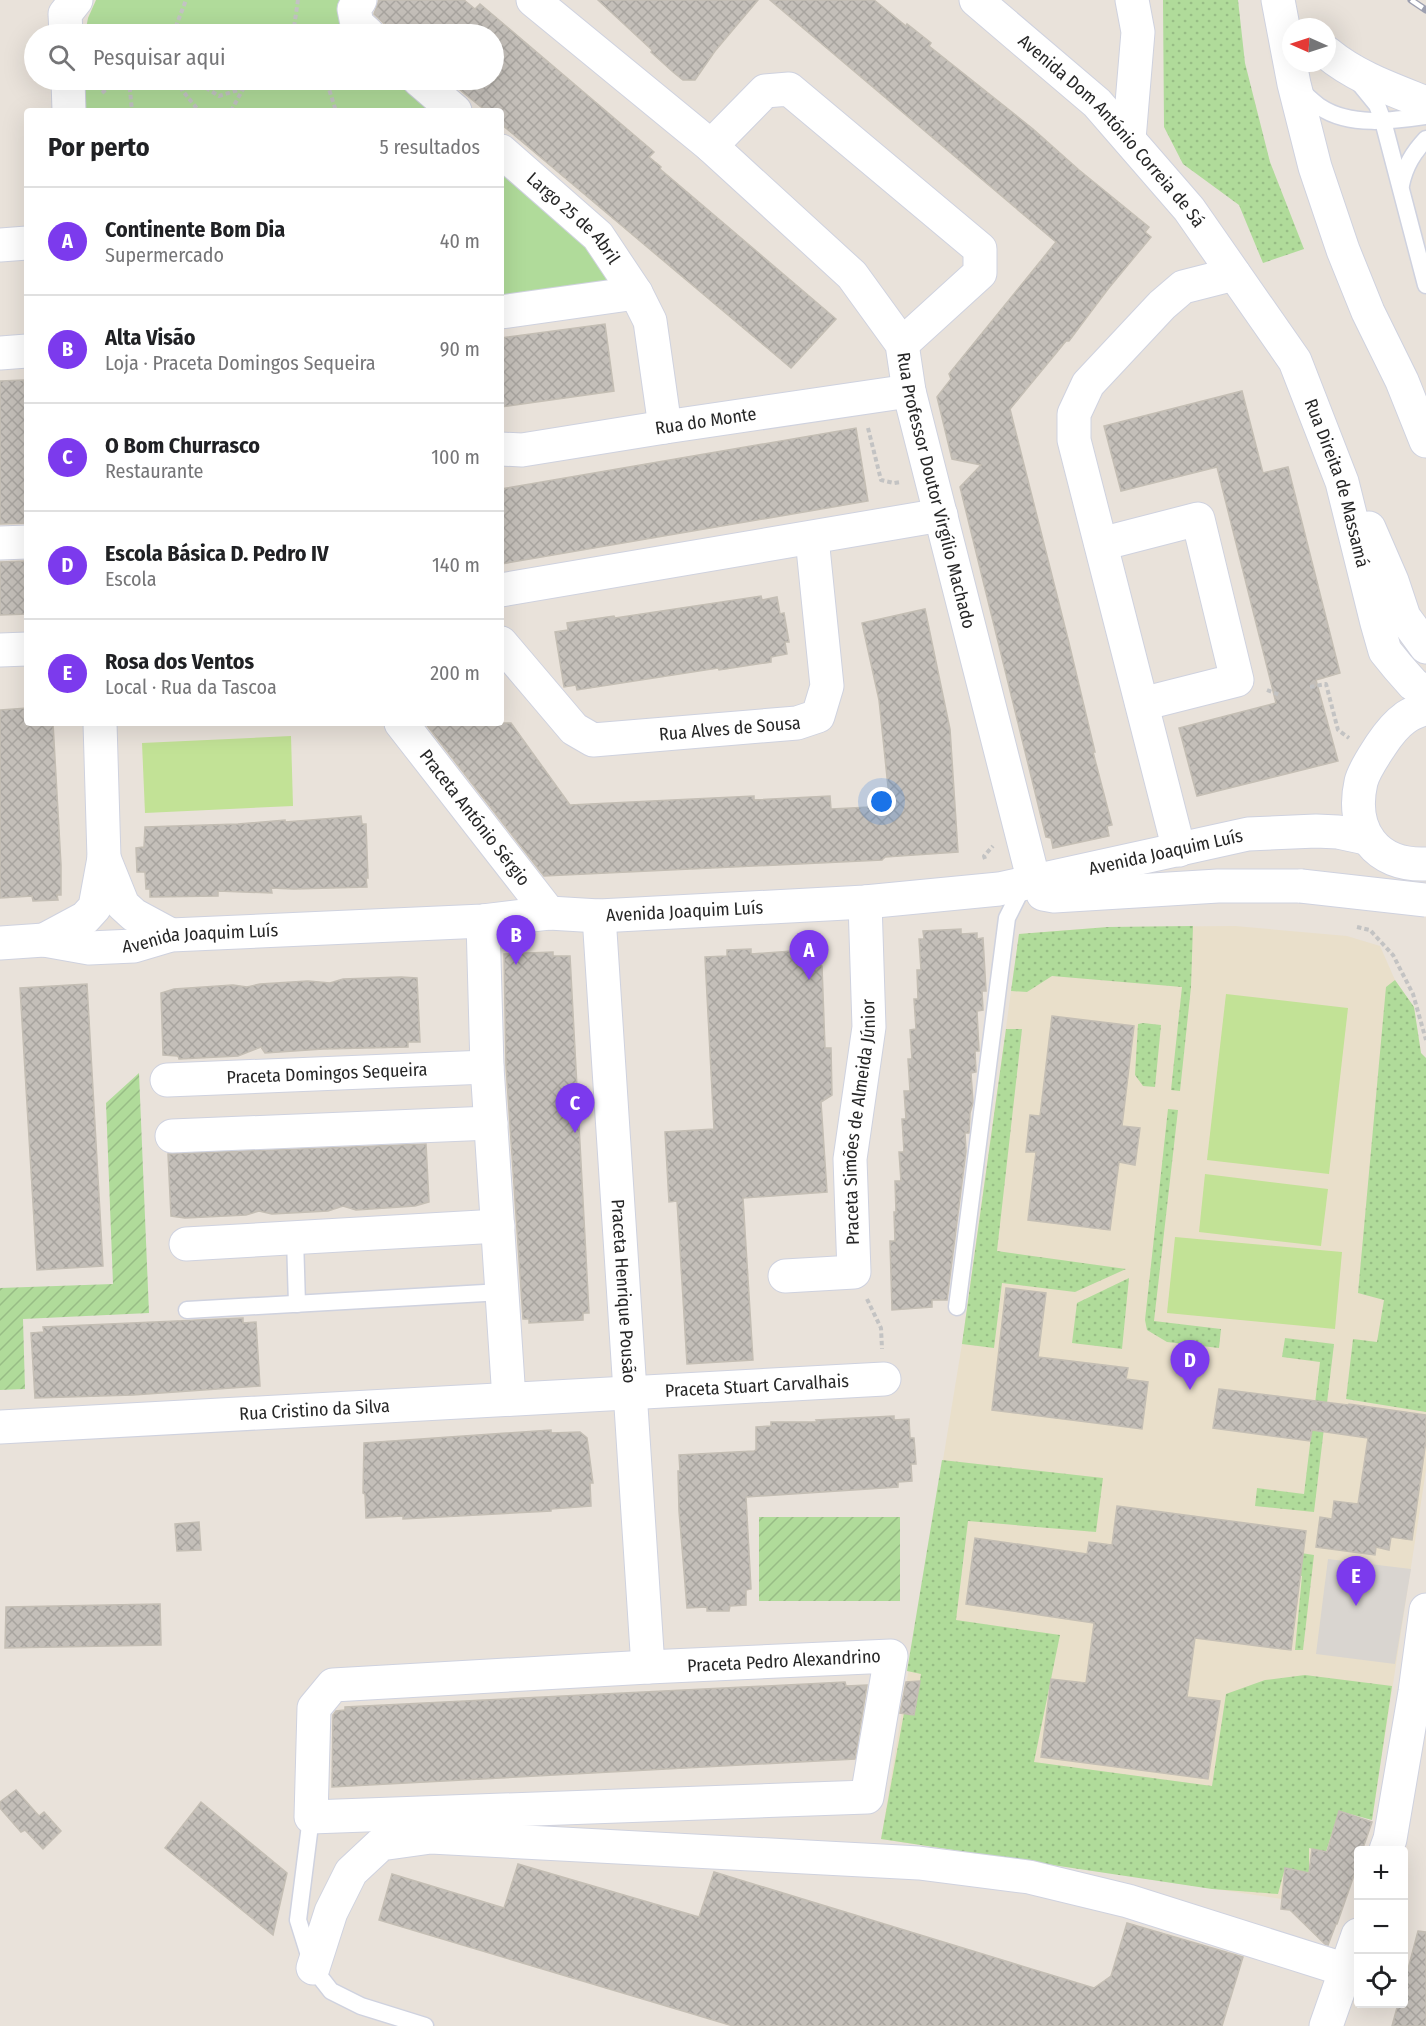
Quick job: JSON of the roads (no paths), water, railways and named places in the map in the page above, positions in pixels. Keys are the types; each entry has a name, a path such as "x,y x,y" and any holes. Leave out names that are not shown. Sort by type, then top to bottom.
{"street":[{"path":"357,24 354,9 360,0"},
{"name":"Rua Professor Doutor Virgílio Machado","path":"533,0 711,146 852,275 902,344 909,391 941,515 1018,888"},
{"name":"Avenida Dom António Correia de Sá","path":"976,0 1097,103 1189,209 1234,274"},
{"path":"1129,139 1138,32 1132,0"},
{"path":"1279,0 1294,18"},
{"path":"1279,0 1294,84 1315,166 1343,250 1368,312 1402,381 1426,441"},
{"path":"1336,60 1373,82 1426,103"},
{"path":"711,146 765,91 789,89 980,249 980,273 902,344"},
{"path":"68,90 69,108"},
{"path":"430,90 451,108"},
{"name":"Largo 25 de Abril","path":"504,154 598,236 636,293 650,321 665,427"},
{"path":"0,244 24,243"},
{"path":"1179,850 1074,440 1074,414 1088,384 1162,304 1183,287 1234,274"},
{"name":"Rua Direita de Massamá","path":"1234,274 1295,362 1342,482 1385,651 1413,684 1426,693"},
{"path":"504,312 636,293"},
{"path":"0,353 24,351"},
{"path":"1402,381 1426,410"},
{"name":"Rua do Monte","path":"504,449 522,450 909,391"},
{"path":"1342,482 1374,536 1404,617 1426,647"},
{"path":"504,589 941,515"},
{"path":"1101,544 1198,519 1238,680 1142,704"},
{"name":"Rua Alves de Sousa","path":"504,647 574,729 593,740 797,723 818,716 827,686 812,538"},
{"path":"0,543 24,542"},
{"path":"0,650 24,649"},
{"path":"1426,708 1405,717 1387,735 1362,781 1358,808 1360,823 1376,847 1411,888 1426,917"},
{"path":"44,940 85,918 95,907 104,858 100,726"},
{"name":"Praceta António Sérgio","path":"403,726 549,913"},
{"name":"Avenida Joaquim Luís","path":"0,943 44,940 89,948 134,946 171,935 483,921 549,913 599,916 865,902 1018,888 1248,834 1282,831 1338,832 1376,847 1407,864 1426,864"},
{"path":"104,858 123,905 134,915 171,935"},
{"path":"1018,888 1054,896 1218,886 1301,886 1426,900"},
{"name":"Praceta Simões de Almeida Júnior","path":"785,1276 854,1272 850,1159 869,1027 865,902"},
{"name":"Praceta Henrique Pousão","path":"599,916 648,1667"},
{"path":"483,921 487,1067 509,1399"},
{"name":"Praceta Domingos Sequeira","path":"167,1080 487,1067"},
{"path":"172,1136 491,1123"},
{"path":"186,1244 498,1226"},
{"name":"Praceta Stuart Carvalhais","path":"630,1393 884,1379"},
{"name":"Rua Cristino da Silva","path":"0,1427 630,1393"},
{"path":"1388,1846 1415,1692 1426,1610"},
{"name":"Praceta Pedro Alexandrino","path":"891,1656 867,1797 311,1817 314,1708 333,1686 648,1667 891,1656"},
{"path":"313,1968 331,1912 351,1872 381,1844 431,1837 919,1863 1029,1877 1128,1901 1346,1970"},
{"path":"1326,2026 1354,1948"}],"lane":[{"path":"1336,61 1377,105 1401,186 1426,285"},
{"path":"1294,84 1320,107 1334,114 1357,120 1383,121 1426,116"},
{"path":"1401,186 1405,167 1415,150 1426,139"},
{"path":"957,1307 1007,918 1018,888"},
{"path":"295,1238 297,1304"},
{"path":"187,1310 502,1292"},
{"path":"311,1817 298,1920 313,1968 331,1991 361,2006 425,2026"}],"railway":[{"path":"1411,0 1426,10"}],"place":[{"name":"Alta Visão","path":"516,965"},
{"name":"Continente Bom Dia","path":"809,980"},
{"name":"O Bom Churrasco","path":"575,1133"},
{"name":"Escola Básica D. Pedro IV","path":"1190,1390"},
{"name":"Rosa dos Ventos","path":"1356,1606"}]}
